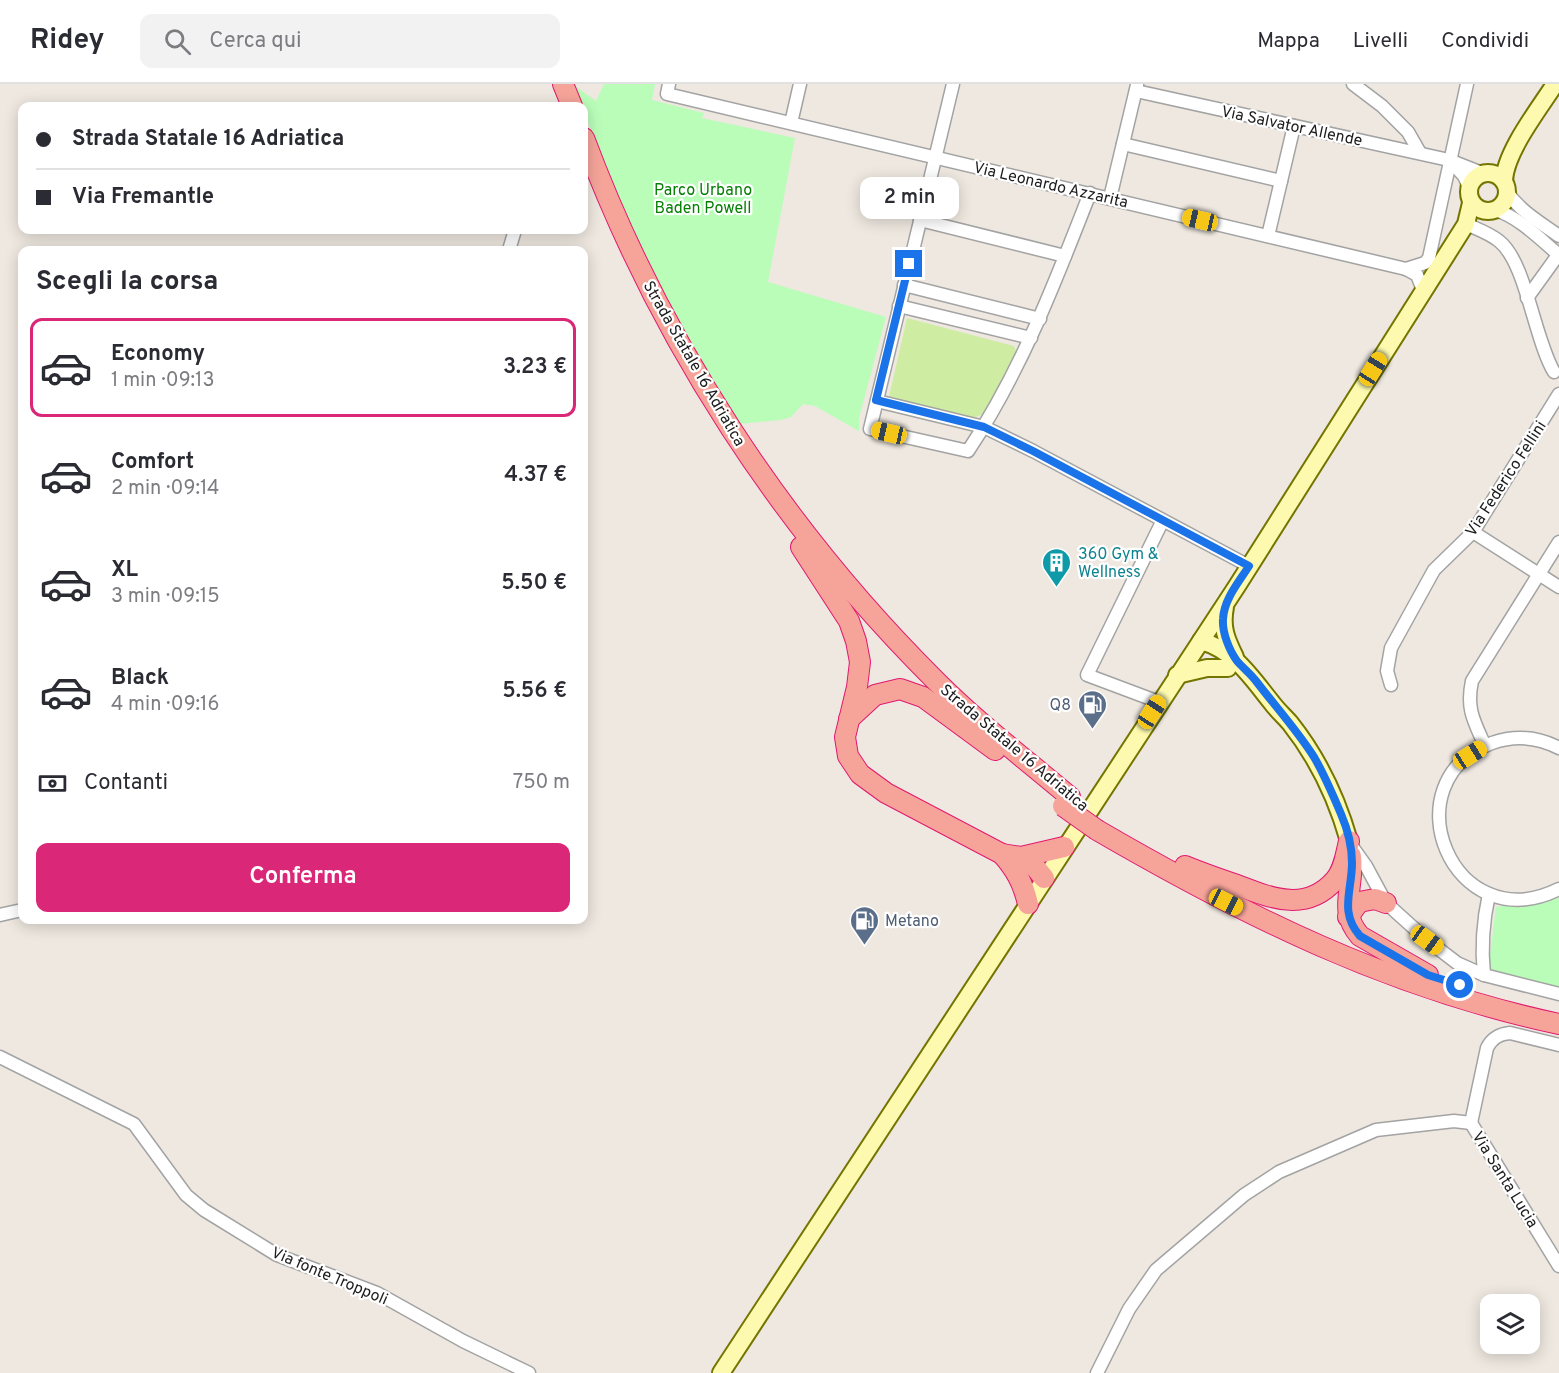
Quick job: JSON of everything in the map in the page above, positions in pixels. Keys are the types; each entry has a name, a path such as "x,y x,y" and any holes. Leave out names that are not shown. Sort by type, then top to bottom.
{"highway":[{"path":"551,84 558,102"},
{"path":"564,84 571,102"},
{"name":"Strada Statale 16 Adriatica","path":"588,148 623,234 668,322 736,436 794,519 855,594 937,682 1066,801"},
{"name":"Strada Statale 16 Adriatica","path":"588,182 631,277 676,361 725,442 801,547 853,610 910,672 956,716 999,753 1066,801 1173,874 1226,902 1333,952 1407,980 1468,1000 1559,1024"},
{"path":"801,547 849,621 856,641 860,662 857,687 845,737 848,756 860,774 886,793 1013,860 1031,875 1044,878"},
{"path":"849,719 875,695 900,689 923,697 999,753"},
{"name":"Strada Statale 16 Adriatica","path":"1100,824 1251,902 1320,934 1428,975 1559,1012"},
{"path":"1185,866 1275,899 1298,901 1319,894 1336,879 1349,841"},
{"path":"1349,841 1352,863 1348,917 1352,927 1360,936 1428,975"},
{"path":"1013,860 1064,847"},
{"path":"1013,860 1028,904"},
{"path":"1348,917 1359,902 1375,899 1386,903"}],"main road":[{"path":"1476,207 1504,202 1504,174 1512,152 1555,84"},
{"path":"721,1373 1201,641 1476,207 1475,177 1512,152"},
{"path":"1484,173 1495,174 1505,187"},
{"path":"1225,603 1222,620 1232,664"},
{"path":"1201,641 1210,654 1232,664 1290,723 1314,758 1342,816 1349,841"},
{"path":"1177,675 1232,664"}],"street":[{"path":"791,123 800,84"},
{"path":"953,84 870,429 968,451 984,427 1031,338 1090,194"},
{"path":"1353,84 1382,106 1408,132 1419,153"},
{"path":"1406,268 1425,264 1429,258 1467,84"},
{"path":"1110,198 1136,87"},
{"name":"Via Salvator Allende","path":"1136,87 1294,126 1449,160 1484,173"},
{"name":"Via Leonardo Azzarita","path":"668,89 791,123 1406,268"},
{"path":"1268,236 1294,126"},
{"path":"1123,144 1281,181"},
{"path":"1449,160 1464,176 1476,207 1491,235 1509,252 1527,298 1540,341 1554,372"},
{"path":"1505,187 1512,200 1559,236"},
{"path":"1432,248 1444,244 1476,207"},
{"path":"1476,207 1504,212 1528,228 1559,255 1527,298"},
{"path":"920,220 1065,256"},
{"path":"1406,268 1417,275 1423,290"},
{"path":"904,285 1040,319"},
{"path":"899,306 1031,338"},
{"name":"Via Federico Fellini","path":"1392,686 1387,670 1391,648 1434,570 1473,532 1559,394"},
{"path":"876,400 984,427 1249,566"},
{"path":"1159,702 1087,675 1162,522"},
{"path":"1473,532 1559,587"},
{"path":"1485,746 1468,699 1472,681 1559,542"},
{"path":"1556,743 1517,738 1500,740 1485,746 1464,761 1448,781 1442,796 1439,821 1443,846 1451,861 1468,880 1489,894 1519,900 1534,898 1559,889"},
{"path":"1349,841 1386,903 1457,963 1484,975 1559,994"},
{"path":"1484,975 1482,953 1484,918 1489,894"},
{"path":"0,915 18,911"},
{"path":"1097,1373 1129,1310 1156,1270 1244,1195 1280,1172 1376,1130 1454,1121 1471,1123 1487,1048 1491,1041 1503,1034 1559,1045"},
{"name":"Via fonte Troppoli","path":"0,1058 134,1124 186,1195 204,1210 277,1255 377,1293 463,1341 529,1373"},
{"name":"Via Santa Lucia","path":"1471,1123 1559,1266"}],"green space":[{"name":"Parco Urbano Baden Powell","path":"604,84 655,84 652,100 704,113 702,118 795,138 768,282 886,317 859,418 859,431 815,406 803,404 791,417 739,424 699,361 627,224 588,122 588,102 581,102 575,86 596,101"},
{"path":"907,318 1014,346 1016,351 984,414 972,418 889,397"},
{"path":"1559,898 1559,989 1488,971 1496,907"}],"place":[{"name":"360 Gym & Wellness","path":"1057,588"},
{"name":"Q8","path":"1092,730"},
{"name":"Metano","path":"864,946"}],"route":[{"path":"909,264 876,400 984,427 1249,566 1225,603 1222,620 1224,635 1236,660 1254,678 1290,723 1314,758 1342,816 1352,863 1348,917 1352,927 1360,936 1428,975 1460,985"}]}
